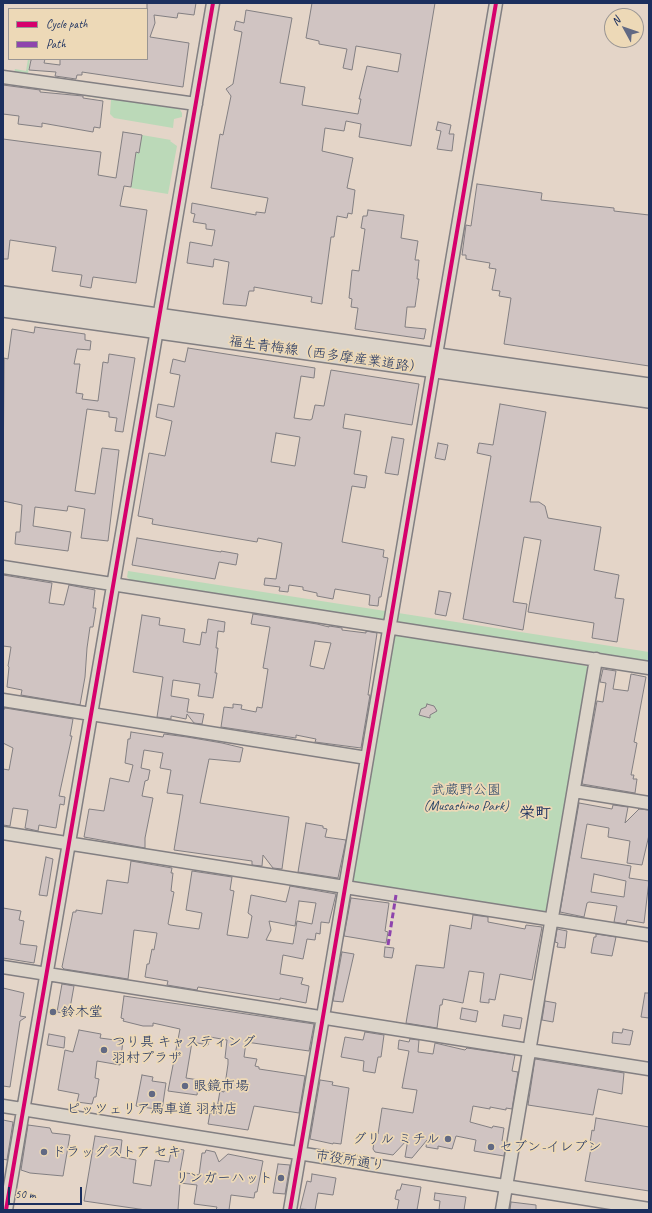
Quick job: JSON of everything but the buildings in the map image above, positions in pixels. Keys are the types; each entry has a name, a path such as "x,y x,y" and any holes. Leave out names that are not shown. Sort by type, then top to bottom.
{"main road":[{"name":"福生青梅線（西多摩産業道路）","path":"5,302 158,323 298,336 435,363 649,400"},
{"name":"福生青梅線（西多摩産業道路）","path":"158,323 295,351 435,363 649,386"},
{"path":"295,351 298,336"}],"street":[{"path":"6,1210 213,3"},
{"path":"290,1210 496,3"},
{"path":"3,77 196,104"},
{"path":"3,567 390,626 649,668"},
{"path":"502,1210 596,659"},
{"path":"3,700 367,758"},
{"path":"574,791 649,803"},
{"path":"3,833 649,935"},
{"path":"3,967 649,1069"},
{"name":"市役所通り","path":"3,1106 649,1209"}],"green space":[{"path":"28,60 30,60 28,74 14,72 15,69 26,71"},
{"path":"85,94 179,108 182,113 182,117 174,119 173,128 114,118 110,114 111,100 85,96"},
{"path":"142,135 171,140 170,141 177,146 168,194 131,188 136,152 139,153"},
{"path":"128,571 649,652 649,663 131,581 127,577"},
{"name":"武蔵野公園 (Musashino Park)","path":"396,635 587,666 590,669 548,910 543,914 356,886 350,879 391,640"}],"marked path":[{"path":"388,945 396,895"}],"cycle path":[{"path":"6,1210 213,3"},
{"path":"290,1210 496,3"}],"place":[{"name":"鈴木堂","path":"53,1012"},
{"name":"つり具 キャスティング 羽村プラザ","path":"104,1050"},
{"name":"眼鏡市場","path":"185,1086"},
{"name":"ピッツェリア馬車道 羽村店","path":"152,1094"},
{"name":"グリル ミチル","path":"448,1139"},
{"name":"セブン-イレブン","path":"491,1147"},
{"name":"ドラッグストア セキ","path":"44,1152"},
{"name":"リンガーハット","path":"281,1178"}],"district":[{"name":"栄町","path":"535,814"}]}
